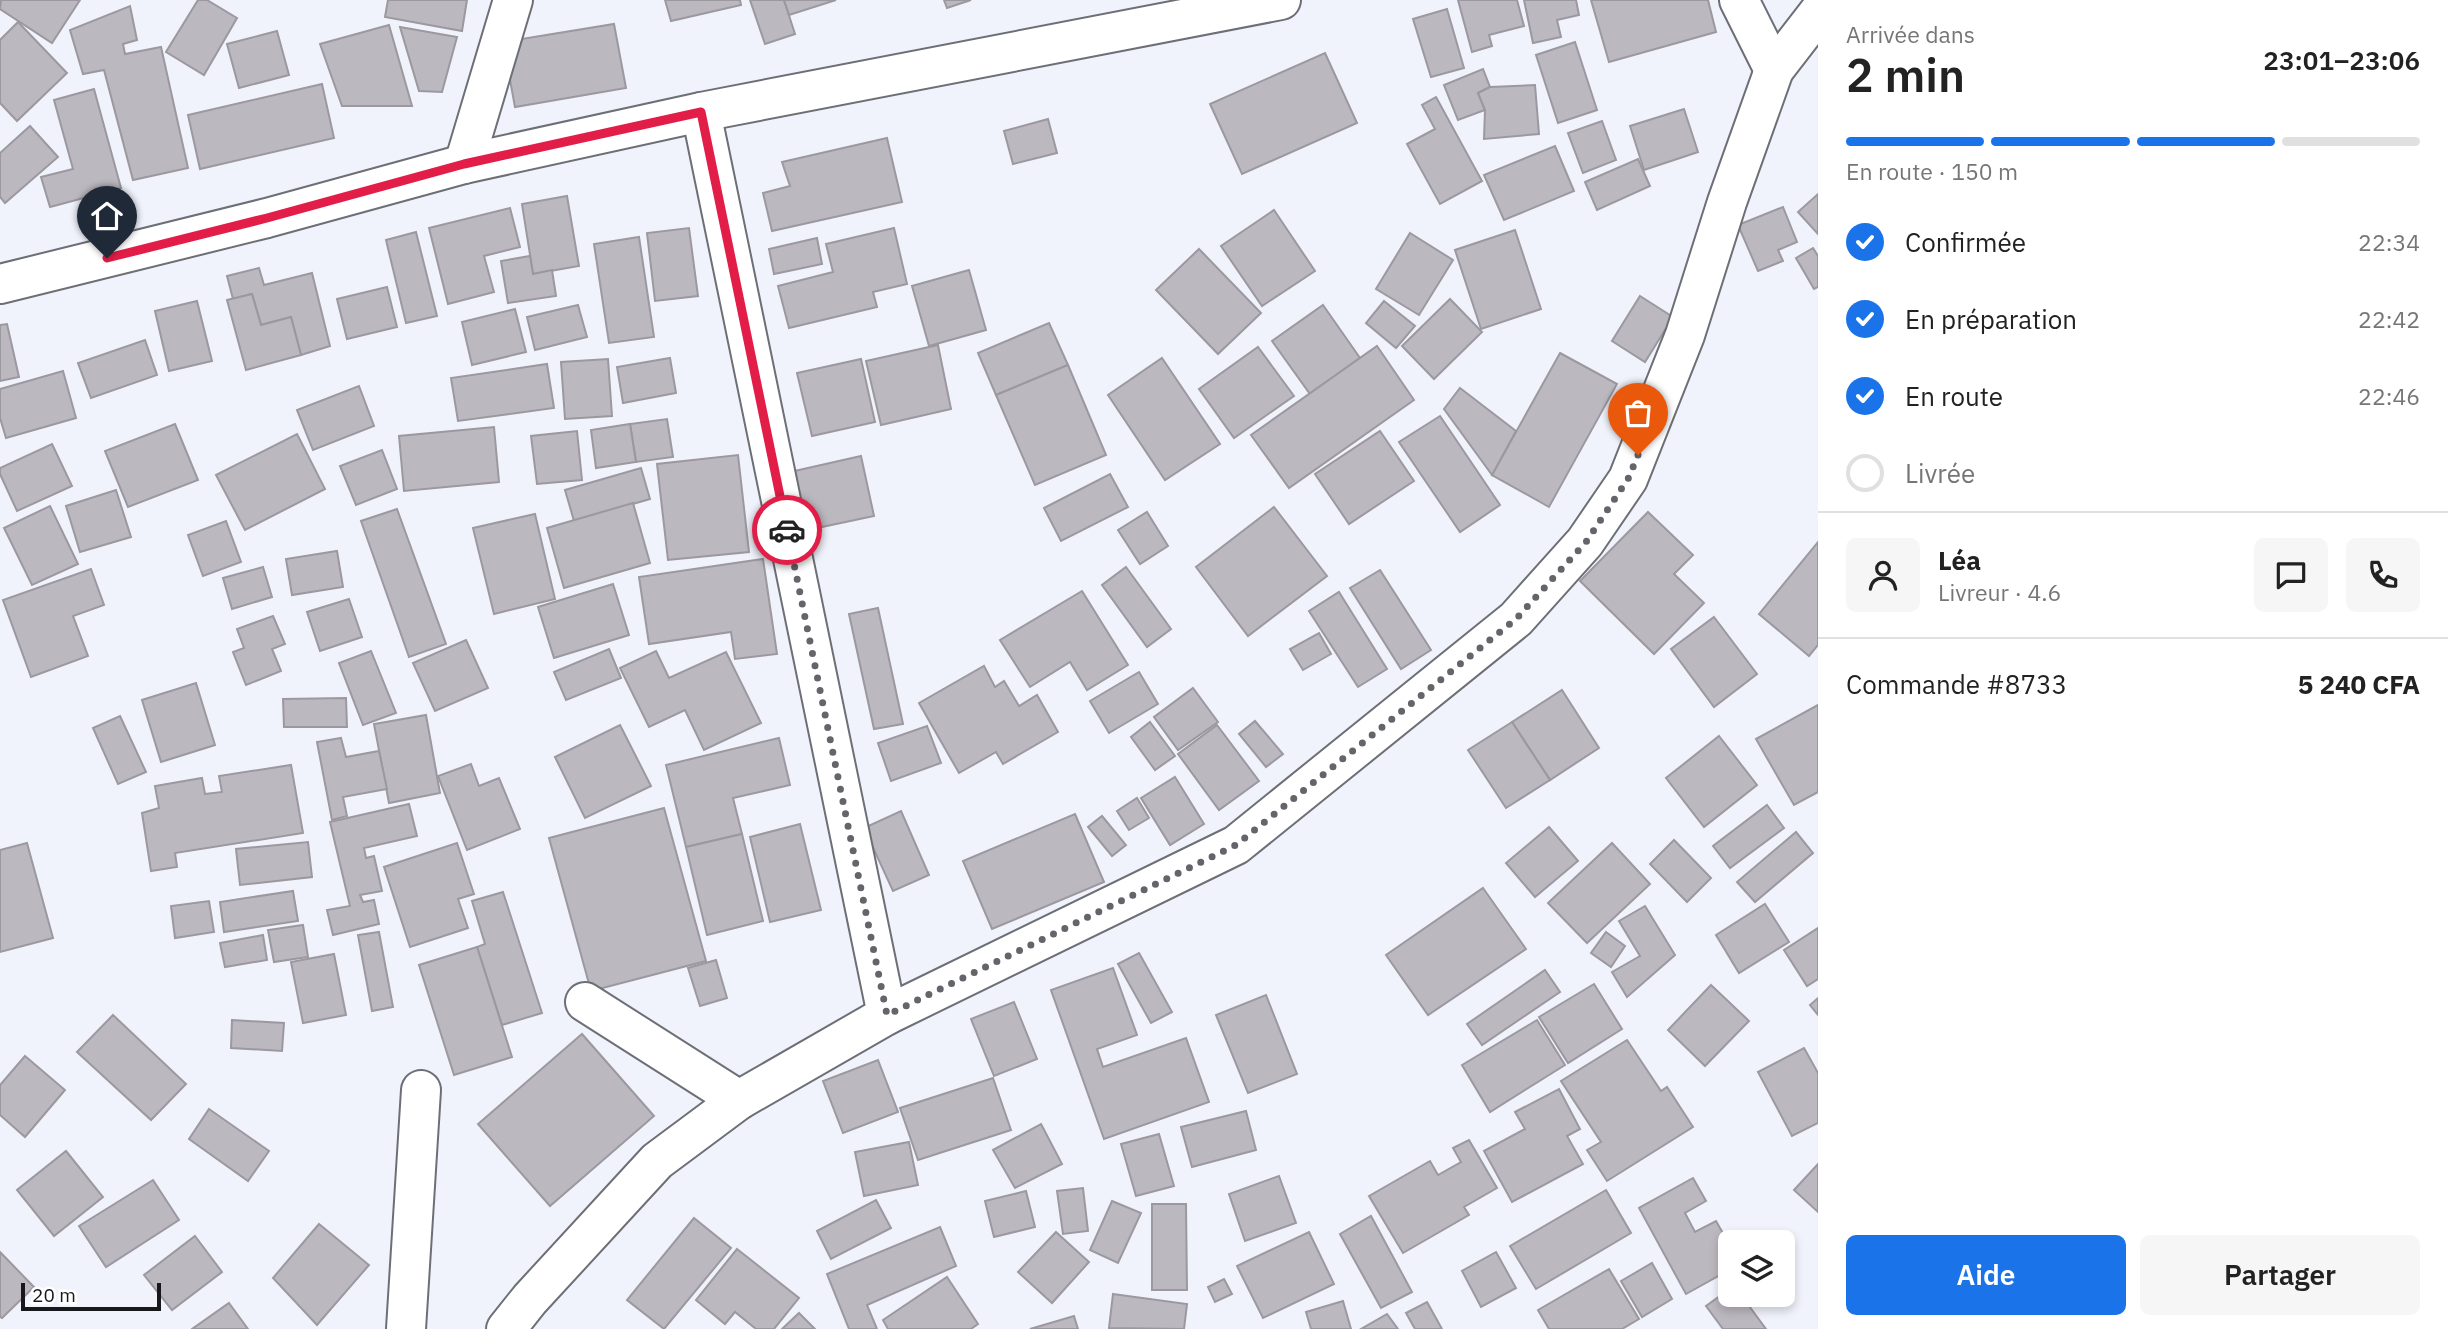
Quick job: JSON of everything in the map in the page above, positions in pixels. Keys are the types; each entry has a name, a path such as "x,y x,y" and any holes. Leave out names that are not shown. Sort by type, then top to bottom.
{"street":[{"path":"464,164 513,0"},
{"path":"0,284 267,218 464,164 701,112 1281,0"},
{"path":"1739,0 1774,70"},
{"path":"506,1329 530,1299 657,1161 739,1100 887,1015 1236,845 1516,619 1586,542 1628,479 1685,335 1727,202 1774,70 1818,13"},
{"path":"701,112 887,1015"},
{"path":"585,1002 739,1100"},
{"path":"406,1329 421,1090"}],"building":[{"path":"1,0 80,0 52,43 0,9"},
{"path":"198,0 207,0 237,18 204,75 166,52"},
{"path":"388,0 467,0 462,31 385,17"},
{"path":"665,0 740,0 741,5 671,21"},
{"path":"750,0 784,0 795,34 765,44"},
{"path":"784,0 836,0 789,15"},
{"path":"944,0 971,0 947,8"},
{"path":"1458,0 1517,0 1524,26 1489,35 1492,46 1472,52"},
{"path":"1524,0 1576,0 1579,15 1557,20 1561,37 1533,43"},
{"path":"1591,0 1708,0 1716,32 1609,62"},
{"path":"130,6 137,40 123,44 125,54 161,47 188,168 133,180 104,70 83,74 70,30"},
{"path":"1447,9 1464,68 1431,77 1413,19"},
{"path":"18,22 67,73 17,121 0,103 0,40"},
{"path":"614,24 626,88 515,107 503,42"},
{"path":"389,25 412,106 342,106 320,44"},
{"path":"400,27 457,37 442,92 419,91"},
{"path":"277,31 289,75 239,88 227,44"},
{"path":"1575,42 1597,110 1558,123 1536,55"},
{"path":"1325,53 1357,123 1242,174 1210,104"},
{"path":"1483,69 1490,87 1478,93 1485,110 1458,120 1444,85"},
{"path":"322,84 334,138 200,169 188,115"},
{"path":"1535,85 1539,134 1484,139 1485,110 1478,93 1490,87"},
{"path":"94,89 121,188 50,207 41,177 73,169 54,100"},
{"path":"1436,97 1482,181 1440,204 1407,144 1435,129 1422,105"},
{"path":"1684,109 1698,152 1644,170 1630,126"},
{"path":"1048,119 1057,153 1013,164 1004,131"},
{"path":"1602,121 1616,160 1583,173 1568,133"},
{"path":"30,126 58,157 5,203 0,197 0,153"},
{"path":"887,138 902,202 772,231 763,193 790,186 782,162"},
{"path":"1555,146 1574,191 1504,220 1484,175"},
{"path":"1638,159 1650,186 1597,210 1585,182"},
{"path":"1818,194 1818,234 1798,212"},
{"path":"567,196 579,266 533,274 522,204"},
{"path":"1783,207 1797,242 1778,250 1783,261 1758,271 1738,225"},
{"path":"510,208 520,247 484,256 494,292 448,304 429,228"},
{"path":"1274,210 1315,271 1262,306 1221,246"},
{"path":"689,228 698,296 655,301 647,233"},
{"path":"894,228 907,284 873,292 877,307 789,328 778,286 833,272 826,244"},
{"path":"1515,230 1541,309 1481,329 1455,250"},
{"path":"416,232 437,316 406,323 386,240"},
{"path":"1410,233 1453,260 1419,315 1376,289"},
{"path":"639,237 654,337 609,343 594,244"},
{"path":"817,238 822,264 774,274 769,249"},
{"path":"1813,248 1818,256 1818,287 1814,289 1796,258"},
{"path":"1199,249 1261,313 1218,354 1156,290"},
{"path":"530,256 533,274 552,270 556,296 508,303 501,261"},
{"path":"259,268 264,285 312,273 330,346 301,355 291,317 261,325 252,294 233,299 227,276"},
{"path":"969,270 986,330 929,346 912,286"},
{"path":"387,287 397,327 347,339 337,299"},
{"path":"252,294 261,325 291,317 301,355 246,370 227,300"},
{"path":"1640,296 1673,317 1645,362 1612,341"},
{"path":"1450,299 1482,332 1434,379 1402,346"},
{"path":"197,301 212,361 169,371 155,311"},
{"path":"1384,301 1415,326 1396,348 1366,323"},
{"path":"578,305 587,337 535,350 527,317"},
{"path":"1323,305 1360,358 1310,394 1272,341"},
{"path":"515,309 526,352 472,365 462,322"},
{"path":"1049,323 1068,365 996,395 978,353"},
{"path":"7,324 19,377 0,381 0,325"},
{"path":"145,340 157,375 91,398 78,363"},
{"path":"938,345 951,409 881,425 866,361"},
{"path":"1377,346 1414,400 1289,488 1251,435"},
{"path":"1258,347 1294,396 1234,438 1199,389"},
{"path":"1560,353 1617,384 1549,507 1492,475"},
{"path":"670,358 676,393 623,403 617,367"},
{"path":"1162,358 1220,444 1165,480 1108,395"},
{"path":"608,359 612,416 565,419 561,362"},
{"path":"861,359 875,422 812,436 797,373"},
{"path":"547,364 554,408 458,421 451,378"},
{"path":"1068,365 1106,455 1035,485 996,395"},
{"path":"63,371 76,418 6,438 0,418 0,389"},
{"path":"359,386 374,426 313,450 297,410"},
{"path":"1460,388 1516,431 1492,475 1444,409"},
{"path":"1440,416 1500,505 1460,532 1399,442"},
{"path":"667,419 673,457 636,462 630,424"},
{"path":"175,424 198,480 128,507 105,451"},
{"path":"630,424 636,462 596,468 591,430"},
{"path":"494,427 499,482 404,491 399,436"},
{"path":"577,431 582,480 537,484 531,436"},
{"path":"1380,431 1414,481 1349,524 1315,474"},
{"path":"297,434 325,489 245,530 216,475"},
{"path":"52,444 72,486 17,511 0,474 0,468"},
{"path":"382,450 397,489 356,505 340,466"},
{"path":"738,455 749,552 668,560 657,464"},
{"path":"861,456 874,516 803,531 790,472"},
{"path":"641,468 650,499 574,521 565,490"},
{"path":"1110,474 1128,507 1061,541 1044,508"},
{"path":"116,490 131,537 80,552 66,506"},
{"path":"633,503 650,563 564,588 547,528"},
{"path":"50,506 78,564 32,585 4,528"},
{"path":"1274,507 1327,576 1248,636 1196,567"},
{"path":"397,509 446,644 409,657 361,521"},
{"path":"1147,512 1168,546 1140,564 1118,530"},
{"path":"1648,512 1693,555 1674,574 1704,603 1654,654 1580,581"},
{"path":"535,514 555,599 494,614 473,528"},
{"path":"226,521 241,562 203,576 188,535"},
{"path":"1818,542 1818,645 1809,656 1759,614"},
{"path":"337,551 343,587 292,595 286,559"},
{"path":"763,559 777,654 735,659 731,632 649,644 639,577"},
{"path":"263,567 272,597 232,609 223,578"},
{"path":"1126,567 1171,629 1147,647 1102,585"},
{"path":"91,569 104,605 73,616 88,656 31,677 3,600"},
{"path":"1380,570 1431,650 1401,669 1350,588"},
{"path":"613,584 629,635 554,658 538,607"},
{"path":"1082,591 1128,665 1087,690 1070,662 1030,687 1000,640"},
{"path":"1339,592 1387,669 1358,687 1309,611"},
{"path":"349,599 362,637 320,651 307,612"},
{"path":"878,608 903,724 874,729 849,614"},
{"path":"273,616 285,644 272,649 281,671 246,685 233,652 244,648 237,629"},
{"path":"1714,617 1757,674 1714,707 1671,649"},
{"path":"1319,633 1331,654 1303,670 1290,649"},
{"path":"466,640 488,688 435,711 413,663"},
{"path":"609,649 621,678 566,700 554,672"},
{"path":"371,651 396,713 363,725 339,663"},
{"path":"656,651 669,678 726,652 761,723 704,750 685,710 649,727 620,668"},
{"path":"984,666 995,687 1004,681 1019,706 1037,695 1058,732 1003,764 996,752 959,773 919,703"},
{"path":"1139,672 1158,704 1109,733 1090,701"},
{"path":"196,683 215,745 161,762 142,700"},
{"path":"1193,688 1218,722 1178,750 1154,717"},
{"path":"1562,690 1599,748 1550,780 1512,722"},
{"path":"346,698 347,727 284,727 283,699"},
{"path":"1818,705 1818,792 1794,805 1756,739"},
{"path":"426,715 440,793 389,803 374,724"},
{"path":"120,716 146,772 118,784 93,728"},
{"path":"1255,721 1283,754 1266,767 1239,734"},
{"path":"1150,722 1175,756 1155,770 1131,737"},
{"path":"1512,722 1550,780 1506,808 1468,750"},
{"path":"620,725 651,786 585,818 555,757"},
{"path":"1217,725 1259,781 1219,810 1178,754"},
{"path":"927,726 941,763 891,781 878,743"},
{"path":"1719,736 1757,785 1704,827 1666,778"},
{"path":"341,738 346,757 379,751 387,789 343,797 347,816 332,820 317,742"},
{"path":"779,738 790,785 733,798 742,834 686,847 666,765"},
{"path":"471,764 479,786 499,778 520,829 467,850 438,776"},
{"path":"291,765 303,833 175,853 177,867 151,871 142,813 159,808 155,786 202,778 205,794 222,792 219,776"},
{"path":"1175,777 1204,824 1170,845 1141,798"},
{"path":"1137,798 1149,818 1129,830 1117,811"},
{"path":"409,804 417,836 364,848 366,858 374,856 382,891 360,895 363,902 374,900 379,924 333,935 327,910 350,906 330,822"},
{"path":"1767,805 1784,828 1730,868 1713,846"},
{"path":"664,808 706,961 591,991 549,838"},
{"path":"901,811 929,875 893,891 864,828"},
{"path":"1075,814 1104,882 992,929 963,861"},
{"path":"1102,816 1126,845 1112,856 1088,827"},
{"path":"800,824 821,910 770,922 750,837"},
{"path":"1549,827 1578,861 1535,897 1506,863"},
{"path":"1796,832 1813,853 1755,902 1737,882"},
{"path":"742,834 763,921 707,935 686,847"},
{"path":"1674,840 1711,878 1687,902 1650,864"},
{"path":"308,842 312,877 240,885 236,849"},
{"path":"27,843 53,938 0,952 0,850"},
{"path":"457,843 474,894 458,899 468,928 410,947 384,867"},
{"path":"1612,843 1650,884 1587,943 1548,903"},
{"path":"1483,888 1526,949 1428,1015 1386,955"},
{"path":"293,891 298,921 224,932 220,902"},
{"path":"503,892 542,1013 502,1025 477,947 485,944 472,901"},
{"path":"209,901 214,932 175,938 171,906"},
{"path":"1765,904 1789,942 1739,973 1716,935"},
{"path":"1645,906 1675,955 1627,997 1612,972 1640,956 1619,921"},
{"path":"303,925 308,957 274,962 268,930"},
{"path":"1818,928 1818,979 1807,986 1784,950"},
{"path":"379,932 393,1007 372,1011 358,935"},
{"path":"1606,932 1625,946 1611,967 1591,953"},
{"path":"263,935 267,960 225,967 220,943"},
{"path":"477,947 512,1057 454,1075 419,965"},
{"path":"1139,953 1172,1012 1151,1023 1118,964"},
{"path":"334,954 346,1015 303,1023 291,962"},
{"path":"716,960 727,998 700,1006 688,968"},
{"path":"1113,968 1137,1035 1097,1049 1103,1067 1186,1038 1209,1102 1104,1139 1051,990"},
{"path":"1545,970 1560,992 1482,1045 1467,1024"},
{"path":"1594,984 1622,1029 1568,1063 1539,1017"},
{"path":"1711,985 1749,1021 1705,1066 1668,1030"},
{"path":"1266,995 1297,1074 1248,1093 1216,1015"},
{"path":"1818,998 1818,1015 1810,1005"},
{"path":"1014,1002 1037,1059 994,1076 971,1019"},
{"path":"113,1015 186,1084 151,1120 77,1052"},
{"path":"232,1020 284,1023 282,1051 231,1048"},
{"path":"1537,1020 1565,1065 1490,1112 1462,1065"},
{"path":"582,1034 654,1116 550,1206 478,1124"},
{"path":"1627,1040 1661,1091 1667,1087 1693,1127 1607,1181 1587,1150 1601,1142 1561,1081"},
{"path":"1804,1048 1818,1073 1818,1123 1792,1136 1758,1072"},
{"path":"25,1056 65,1090 25,1137 0,1115 0,1085"},
{"path":"878,1060 898,1112 843,1133 823,1081"},
{"path":"993,1078 1011,1130 918,1160 900,1108"},
{"path":"1559,1089 1580,1129 1567,1136 1583,1164 1512,1202 1484,1151 1525,1129 1515,1112"},
{"path":"209,1109 269,1151 248,1181 189,1139"},
{"path":"1246,1111 1256,1150 1192,1167 1181,1127"},
{"path":"1041,1124 1062,1164 1015,1188 993,1150"},
{"path":"1159,1134 1174,1186 1136,1196 1121,1144"},
{"path":"1469,1140 1497,1188 1464,1207 1469,1215 1403,1253 1369,1196 1430,1161 1438,1175 1461,1162 1453,1148"},
{"path":"909,1142 918,1185 864,1196 855,1152"},
{"path":"66,1151 103,1197 54,1236 17,1190"},
{"path":"1818,1164 1818,1212 1794,1190"},
{"path":"1279,1176 1296,1223 1245,1241 1229,1194"},
{"path":"1693,1178 1706,1201 1685,1213 1695,1232 1716,1221 1721,1230 1718,1230 1718,1276 1686,1294 1639,1208"},
{"path":"153,1180 179,1220 106,1267 79,1226"},
{"path":"1083,1188 1088,1231 1063,1234 1057,1191"},
{"path":"1606,1190 1631,1233 1536,1289 1510,1246"},
{"path":"1026,1191 1035,1227 994,1237 985,1201"},
{"path":"876,1200 891,1228 831,1259 817,1231"},
{"path":"1112,1201 1141,1213 1118,1263 1090,1250"},
{"path":"1152,1204 1186,1204 1187,1290 1152,1290"},
{"path":"1371,1216 1412,1292 1381,1308 1340,1234"},
{"path":"694,1218 731,1248 664,1329 627,1300"},
{"path":"319,1224 369,1265 317,1325 273,1278"},
{"path":"940,1227 956,1266 867,1305 877,1329 849,1329 827,1274"},
{"path":"1056,1232 1089,1262 1052,1303 1018,1272"},
{"path":"1309,1232 1334,1284 1263,1318 1237,1266"},
{"path":"195,1236 222,1272 172,1310 144,1275"},
{"path":"737,1249 799,1298 774,1329 756,1329 735,1312 725,1324 696,1300"},
{"path":"0,1252 34,1287 2,1318 0,1317"},
{"path":"1496,1252 1516,1288 1481,1307 1462,1271"},
{"path":"1652,1263 1672,1299 1642,1317 1621,1281"},
{"path":"1609,1269 1639,1319 1622,1329 1549,1329 1538,1310"},
{"path":"947,1277 978,1324 971,1329 888,1329 883,1320"},
{"path":"1224,1279 1232,1294 1215,1302 1208,1287"},
{"path":"1113,1294 1187,1304 1184,1329 1109,1328"},
{"path":"1718,1297 1718,1307 1750,1307 1766,1329 1723,1329 1706,1306"},
{"path":"1343,1301 1351,1329 1311,1329 1306,1312"},
{"path":"1427,1302 1442,1329 1415,1329 1406,1313"},
{"path":"229,1303 248,1329 192,1329"},
{"path":"799,1313 815,1329 782,1329"},
{"path":"1387,1314 1398,1329 1361,1329"},
{"path":"1074,1316 1078,1329 1030,1329"}],"way so far":[{"path":"787,530 887,1015 1236,845 1516,619 1586,542 1628,479 1638,455"}],"route":[{"path":"107,258 464,164 701,112 787,530"}]}
